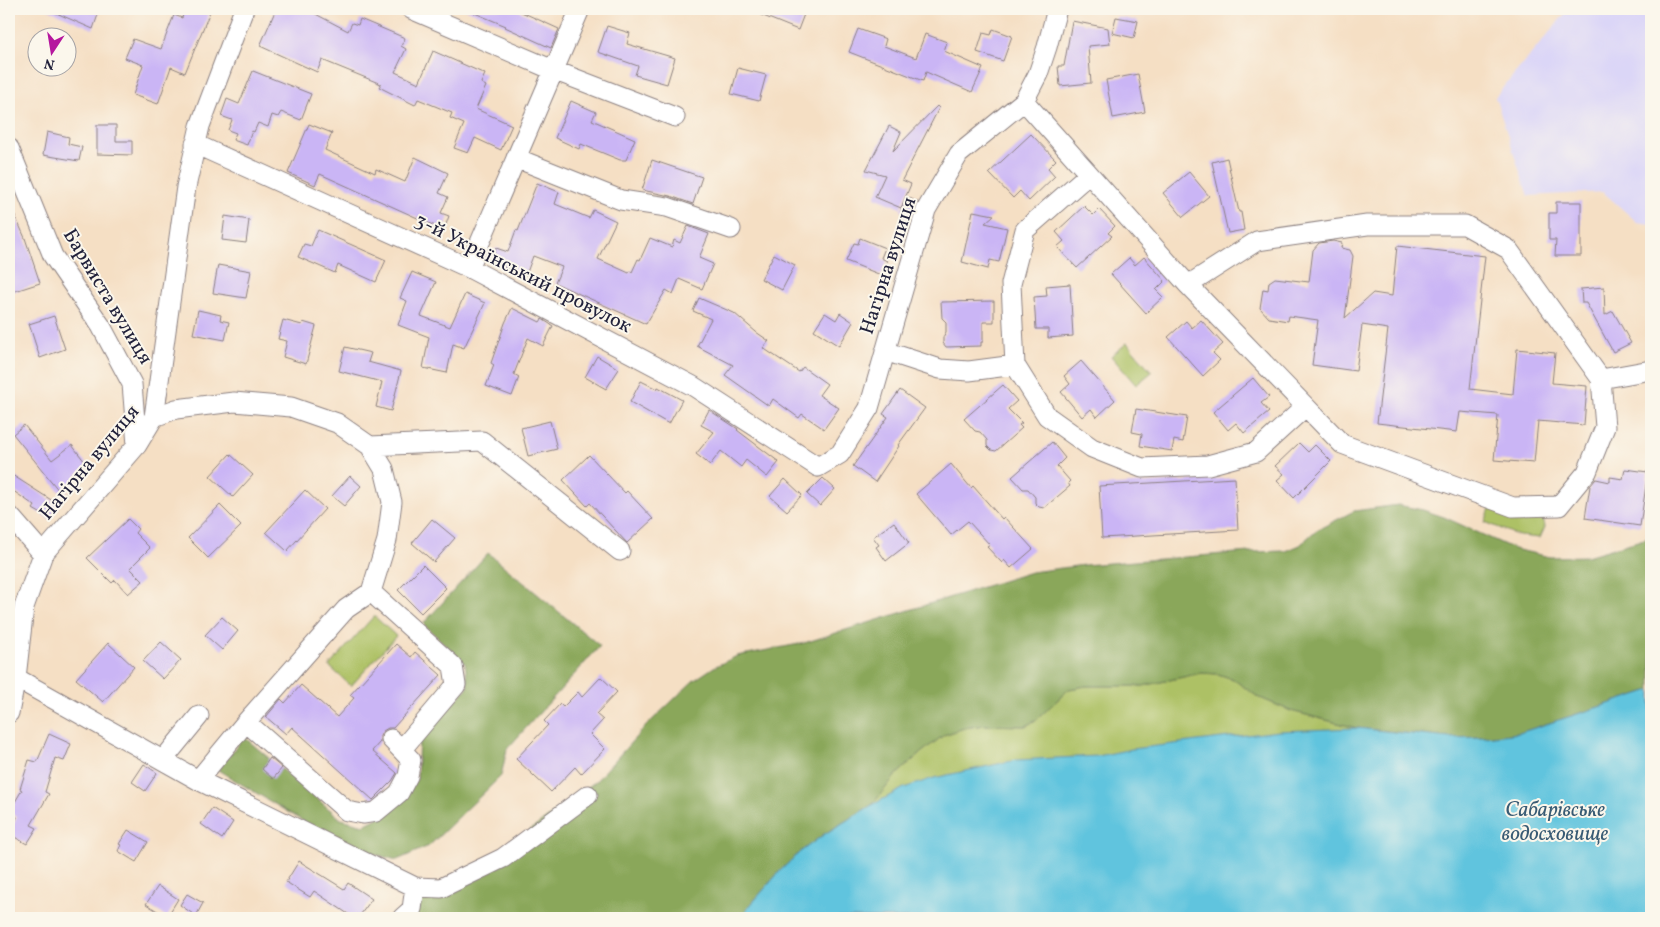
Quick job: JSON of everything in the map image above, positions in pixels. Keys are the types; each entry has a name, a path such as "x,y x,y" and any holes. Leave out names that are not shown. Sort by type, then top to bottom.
{"street":[{"path":"154,417 186,187 195,144 244,9"},
{"path":"410,9 553,70 675,117"},
{"path":"469,268 580,9"},
{"name":"Нагірна вулиця","path":"818,468 840,454 869,408 926,210 959,154 1024,101 1038,74 1048,47 1058,9"},
{"path":"1024,101 1188,285 1342,444 1513,507 1559,506 1587,472 1605,427 1601,379 1508,249 1465,225 1367,225 1257,241 1188,285"},
{"name":"3-й Український провулок","path":"195,144 469,268 693,386 818,468"},
{"name":"Барвиста вулиця","path":"9,148 53,256 101,326 132,384 137,445"},
{"path":"516,158 620,200 667,207 731,229"},
{"path":"1089,174 1025,230 1011,284 1015,365 1048,416 1092,448 1142,468 1208,465 1256,452 1305,407"},
{"path":"885,351 940,369 969,371 1015,365"},
{"path":"1601,379 1651,370"},
{"name":"Нагірна вулиця","path":"9,713 16,678 24,607 43,554 137,445 154,417 176,409 234,402 291,407 337,423 370,446"},
{"path":"198,780 246,722 346,609 371,592 387,540 392,502 384,469 370,446 482,441 620,551"},
{"path":"9,515 43,554"},
{"path":"246,722 347,811 363,814 376,812 400,793 408,776 411,760 396,744 456,685 453,666 371,592"},
{"path":"16,678 198,780 415,887 442,888 503,858 588,795"},
{"path":"163,760 199,716"},
{"path":"402,918 412,909 415,887"}],"shaded area":[{"path":"1569,9 1651,9 1651,224 1637,222 1603,192 1528,196 1495,97"}],"green space":[{"path":"1127,343 1152,372 1136,385 1111,356"},
{"path":"1398,505 1444,517 1514,549 1550,557 1587,556 1651,537 1651,690 1519,733 1485,737 1449,738 1357,728 1291,711 1258,697 1233,679 1218,674 1201,673 1143,686 1086,686 1069,689 1035,721 1025,726 985,725 964,728 944,735 896,775 872,805 823,835 800,852 781,870 739,918 413,918 431,887 492,859 596,781 646,726 693,681 714,667 737,656 804,643 1031,572 1084,565 1249,552 1286,551 1300,545 1315,531 1354,511"},
{"path":"1491,506 1542,515 1545,527 1540,538 1519,536 1485,522"},
{"path":"488,553 600,646 507,749 501,776 429,846 397,860 346,847 218,770 244,737 341,819 364,825 394,809 417,779 419,739 468,687 465,663 423,624"},
{"path":"374,616 396,636 351,686 329,666"},
{"path":"1201,673 1218,674 1233,679 1258,697 1291,711 1357,728 1449,738 1539,727 1524,760 739,918 823,835 872,805 896,775 944,735 964,728 985,725 1025,726 1035,721 1069,689 1086,686 1143,686"}],"water":[{"name":"Сабарівське водосховище","path":"1651,690 1651,918 739,918 781,870 800,852 823,835 904,788 934,778 1016,760 1098,756 1132,749 1279,731 1357,728 1449,738 1485,737 1519,733"}],"building":[{"path":"47,9 100,9 93,29"},
{"path":"185,9 211,9 185,73 171,67 158,104 133,95 143,65 125,58 133,39 161,49 174,15 182,18"},
{"path":"276,9 306,9 348,31 352,23 358,25 360,19 405,38 401,46 406,49 395,72 419,83 433,51 485,74 481,83 486,86 476,109 512,125 501,150 475,138 468,153 454,148 464,124 450,118 452,113 418,99 415,105 379,87 381,84 322,60 317,72 260,46"},
{"path":"465,9 515,9 559,29 551,48"},
{"path":"746,9 806,9 798,30"},
{"path":"1116,17 1138,21 1134,38 1112,33"},
{"path":"1072,21 1108,28 1110,44 1088,46 1091,83 1060,86 1058,66 1064,66"},
{"path":"607,26 630,33 627,44 675,58 667,84 635,75 638,66 598,52"},
{"path":"858,29 886,39 884,46 916,58 925,34 947,42 944,51 983,68 972,92 926,72 923,81 849,52"},
{"path":"993,29 1012,36 1003,61 977,52 983,33 991,35"},
{"path":"738,68 766,75 759,101 731,94"},
{"path":"253,71 311,94 301,120 281,112 278,117 272,115 268,127 258,123 254,132 252,131 247,145 233,140 236,133 228,130 232,120 221,116 227,99 239,104"},
{"path":"1138,74 1145,112 1113,118 1106,80"},
{"path":"571,101 596,112 592,120 635,139 626,160 620,160 581,144 579,149 555,138"},
{"path":"937,106 939,108 902,180 911,184 901,208 875,197 885,175 866,170 889,126 901,132 893,151"},
{"path":"309,124 332,133 325,150 375,173 376,169 405,182 415,157 448,173 439,193 448,197 441,213 449,216 444,230 320,174 315,185 288,173"},
{"path":"97,125 116,125 116,141 132,141 132,155 97,154"},
{"path":"47,132 69,137 68,144 82,147 79,161 43,155"},
{"path":"1031,134 1056,160 1048,168 1055,176 1029,201 1020,191 1013,198 989,173"},
{"path":"1227,158 1244,230 1228,233 1212,162"},
{"path":"652,160 702,177 693,204 670,196 642,190"},
{"path":"1189,172 1209,196 1183,217 1163,193"},
{"path":"537,183 559,192 555,204 589,218 593,210 616,221 598,259 629,273 630,271 632,272 638,259 640,260 650,238 672,247 674,240 680,243 688,226 709,234 699,258 713,264 702,289 679,279 673,294 666,290 646,324 555,283 562,267 533,256 526,275 491,263 496,248 508,252"},
{"path":"907,197 918,202 913,216 901,211"},
{"path":"9,202 25,238 40,283 9,293"},
{"path":"1556,202 1581,202 1581,256 1555,256 1556,240 1549,240 1549,213 1556,213"},
{"path":"1084,206 1093,215 1099,209 1115,226 1108,233 1112,236 1077,268 1057,247 1064,241 1056,232"},
{"path":"973,211 994,215 985,223 1007,228 999,262 990,260 988,269 962,262"},
{"path":"225,216 249,220 246,243 222,240"},
{"path":"318,230 386,260 376,282 338,265 335,273 298,257 304,244 311,246"},
{"path":"860,238 885,248 881,258 887,261 881,275 846,261 854,243 858,244"},
{"path":"1333,241 1342,243 1341,248 1350,250 1353,256 1345,318 1373,293 1392,296 1397,246 1485,256 1470,389 1513,394 1517,349 1555,353 1552,383 1587,386 1584,425 1538,421 1534,463 1494,460 1498,415 1460,412 1457,432 1377,423 1388,329 1362,325 1356,371 1312,365 1318,320 1289,316 1288,321 1269,318 1260,308 1263,289 1268,290 1269,282 1275,278 1309,282 1313,250 1319,243"},
{"path":"774,254 795,265 782,290 761,279"},
{"path":"1144,257 1165,281 1156,290 1163,297 1146,313 1111,274 1129,258 1135,265"},
{"path":"218,265 251,271 246,298 213,293"},
{"path":"412,272 436,282 421,316 450,327 465,294 485,303 464,348 453,344 447,373 423,368 429,337 398,325 407,301 400,298"},
{"path":"1070,284 1073,336 1048,338 1048,329 1036,329 1034,297 1047,296 1046,286"},
{"path":"1604,287 1605,315 1613,311 1631,343 1613,352 1586,303 1582,303 1581,289"},
{"path":"699,298 734,313 769,341 763,348 799,372 803,367 827,384 819,395 839,408 824,429 802,414 799,418 773,399 769,406 725,375 733,365 697,346 711,319 693,311"},
{"path":"994,301 994,322 983,322 983,342 981,342 981,346 946,347 943,343 943,337 946,332 946,322 942,318 941,302"},
{"path":"512,308 540,322 542,319 553,326 543,346 528,338 514,374 519,377 512,396 486,386 494,365 491,363"},
{"path":"198,310 221,315 220,320 229,322 225,340 193,334"},
{"path":"825,313 836,320 840,313 853,322 839,346 814,330"},
{"path":"54,316 65,349 40,358 29,324"},
{"path":"283,320 302,325 303,322 316,326 306,364 283,357 287,341 278,339"},
{"path":"1201,320 1223,344 1213,353 1220,360 1203,376 1168,337 1186,321 1192,328"},
{"path":"345,347 371,353 368,362 401,371 391,411 376,407 382,382 339,371"},
{"path":"597,356 619,369 606,389 585,377"},
{"path":"1081,361 1115,400 1097,417 1091,409 1082,417 1061,392 1070,384 1064,376"},
{"path":"1253,378 1269,397 1261,403 1269,412 1244,433 1236,423 1228,430 1213,412"},
{"path":"641,381 657,389 658,387 682,400 669,424 630,402"},
{"path":"1003,385 1017,401 1008,409 1022,423 1019,425 1022,428 996,451 991,450 987,446 987,440 964,419"},
{"path":"900,390 925,408 898,445 875,482 853,466 888,417 883,414"},
{"path":"1136,409 1187,417 1183,442 1174,440 1172,451 1140,446 1142,434 1132,432"},
{"path":"709,410 738,429 779,462 767,477 746,460 741,467 721,451 710,465 696,454 714,432 701,425"},
{"path":"550,421 557,449 528,456 521,428"},
{"path":"24,425 52,460 72,445 88,466 76,475 79,479 70,486 64,497 13,434"},
{"path":"1052,442 1065,458 1057,466 1070,481 1068,483 1070,486 1044,508 1039,507 1035,503 1035,497 1028,489 1023,489 1012,477"},
{"path":"1299,443 1308,452 1315,445 1331,461 1294,498 1277,480 1284,474 1275,466"},
{"path":"230,454 253,475 233,497 210,476"},
{"path":"589,455 653,519 627,543 590,503 587,506 563,480"},
{"path":"951,464 971,488 973,486 1002,519 1004,517 1033,549 1011,568 1004,560 1002,563 987,547 990,545 968,521 951,535 916,494"},
{"path":"1625,469 1648,472 1640,526 1585,518 1590,486 1596,479 1610,482 1610,477 1623,479"},
{"path":"9,473 59,505 50,519 33,509 35,506 9,488"},
{"path":"350,476 361,486 344,506 332,496"},
{"path":"823,478 835,489 820,506 807,494"},
{"path":"1235,478 1238,530 1102,538 1099,486"},
{"path":"785,479 802,495 787,511 770,496"},
{"path":"305,490 325,509 287,551 266,532"},
{"path":"220,505 241,526 208,558 188,538"},
{"path":"128,519 138,529 135,533 150,548 130,568 143,581 128,594 115,580 112,583 87,558"},
{"path":"432,519 455,538 434,562 412,543"},
{"path":"894,522 909,543 886,561 876,547 879,545 873,537"},
{"path":"423,565 446,588 421,613 398,590"},
{"path":"222,617 238,631 222,650 205,635"},
{"path":"161,642 181,660 163,679 143,661"},
{"path":"108,643 134,667 103,702 76,679"},
{"path":"396,644 411,657 415,652 441,675 393,728 383,731 380,736 380,742 372,751 397,773 392,781 373,800 292,727 286,734 266,717 281,699 285,703 301,685 337,717 354,698 350,695"},
{"path":"601,677 617,692 596,714 603,720 590,734 605,749 581,774 575,767 551,792 516,759 548,725 544,721 560,704 563,707 578,692 582,697"},
{"path":"49,734 71,744 64,761 55,758 45,792 49,794 31,825 37,828 27,844 9,834 17,817 9,812 22,790 20,789 29,760 37,762"},
{"path":"270,758 282,768 273,779 262,769"},
{"path":"144,764 157,773 145,791 132,782"},
{"path":"212,808 233,822 222,839 201,824"},
{"path":"128,830 148,842 136,862 118,851 121,845 119,844"},
{"path":"299,861 344,889 348,883 372,899 358,918 354,918 314,891 310,897 286,882"},
{"path":"158,886 178,899 167,917 146,904"},
{"path":"187,894 203,903 196,916 180,905"}]}
